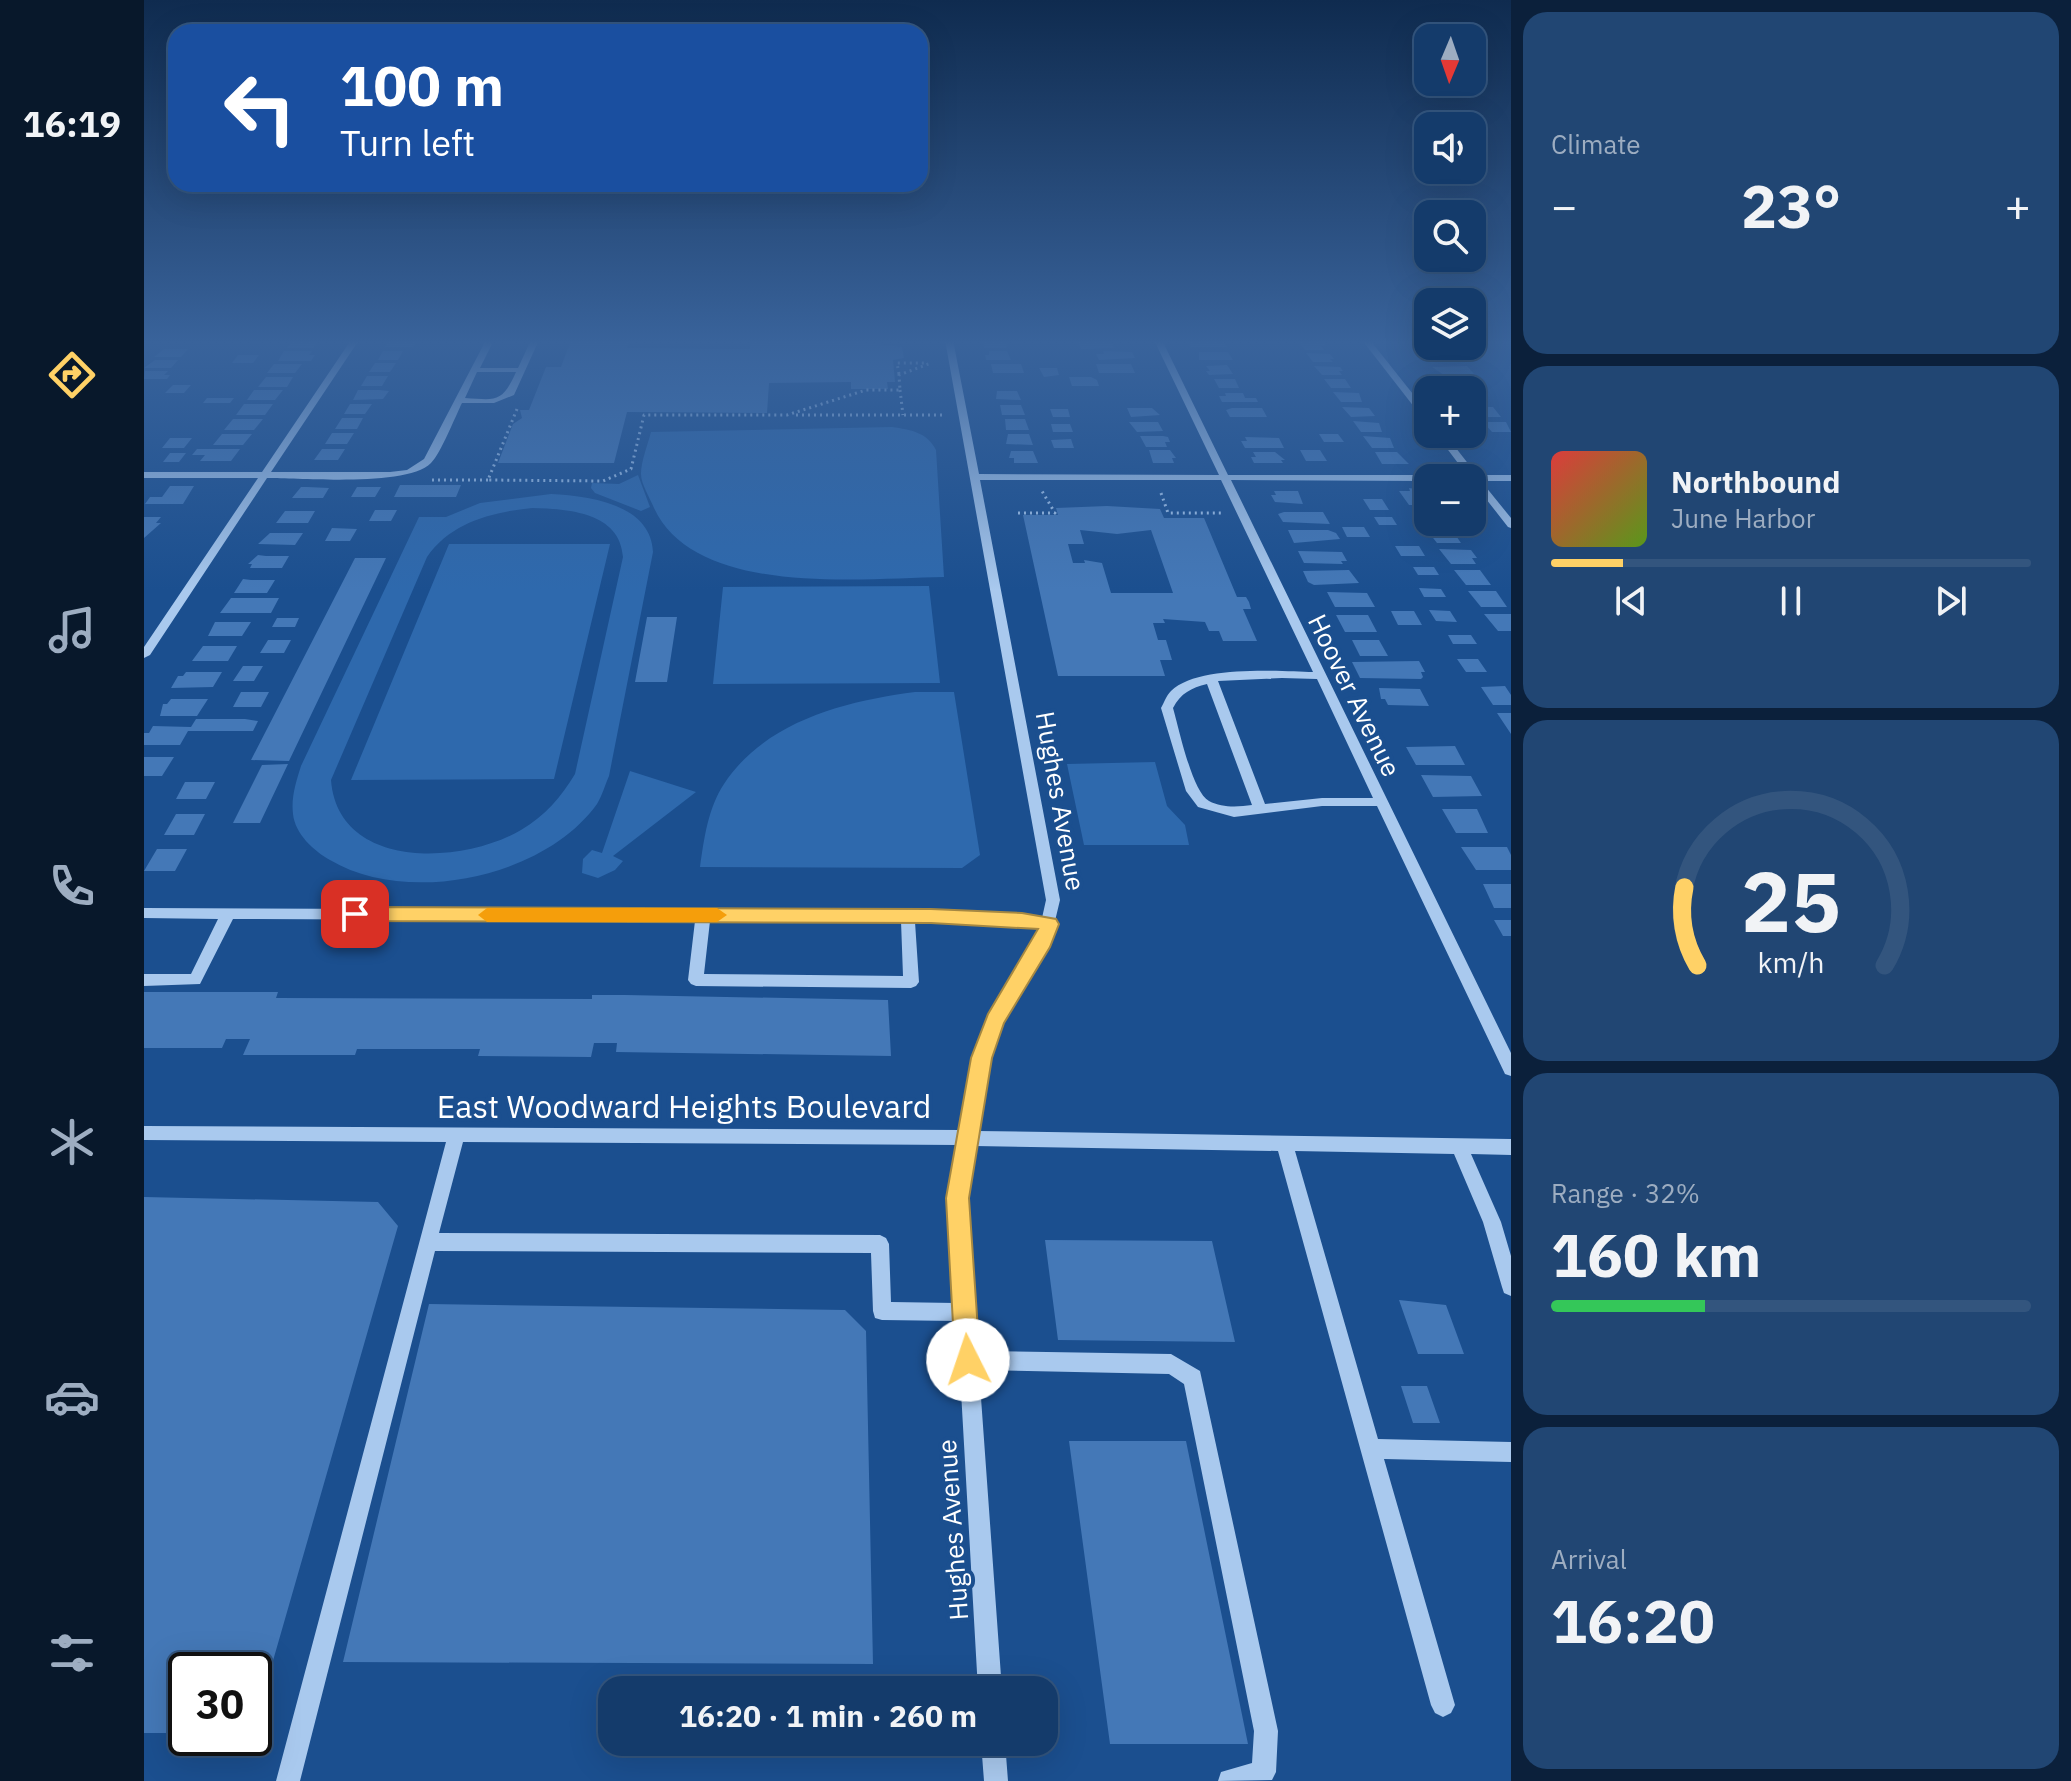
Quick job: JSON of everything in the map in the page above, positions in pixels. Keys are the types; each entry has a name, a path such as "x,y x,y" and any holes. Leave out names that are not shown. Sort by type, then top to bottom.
{"street":[{"path":"144,655 299,423"},
{"path":"144,475 390,475 410,472 428,461 448,423"},
{"name":"Hughes Avenue","path":"965,423 1053,900 1043,942 995,1020 981,1058 958,1198 989,1676"},
{"name":"Hoover Avenue","path":"1198,423 1511,1069"},
{"path":"1451,448 1463,464"},
{"path":"975,477 1414,478"},
{"path":"1486,478 1511,478"},
{"path":"1486,493 1511,525"},
{"path":"1320,676 1211,679 1180,688 1169,698 1167,708 1192,791 1203,804 1218,810 1322,802 1380,802"},
{"path":"1211,679 1260,809"},
{"path":"144,913 908,916 991,918 1049,924"},
{"path":"144,980 195,980 228,914"},
{"path":"703,915 696,980 911,982 908,916"},
{"name":"East Woodward Heights Boulevard","path":"144,1133 970,1138 1511,1147"},
{"path":"288,1781 456,1135"},
{"path":"1284,1143 1443,1705"},
{"path":"1459,1146 1492,1222 1511,1287"},
{"path":"428,1242 880,1244 882,1311 964,1312"},
{"path":"968,1360 1171,1364 1193,1378 1266,1731 1264,1772 1230,1781"},
{"path":"1372,1449 1511,1452"},
{"path":"994,1756 996,1781"}],"path":[{"path":"488,480 511,423"},
{"path":"427,480 603,481 631,469 642,423"},
{"path":"1018,513 1055,513 1042,491 1041,483"},
{"path":"1158,487 1168,513 1222,513"}],"shaded area":[{"path":"892,427 923,436 936,450 944,577 827,579 784,577 743,570 706,557 675,537 654,508 641,478 651,432"},
{"path":"638,475 650,507 641,511 595,493 591,488 592,483 619,484"},
{"path":"551,494 583,497 630,513 642,523 650,536 653,552 609,776 597,804 573,830 544,850 510,866 472,877 434,882 397,881 361,874 324,856 306,841 297,828 293,802 301,766 419,517 446,517 480,503","holes":["517,510 576,512 602,522 613,530 623,557 575,774 538,819 496,842 467,850 436,853 406,852 378,845 355,831 339,809 331,780 427,557 448,535 474,521"]},
{"path":"449,544 610,544 554,779 351,780"},
{"path":"929,586 940,683 713,684 723,587"},
{"path":"915,692 954,692 980,855 962,868 700,867 714,803 741,762 761,744 784,730 835,708"},
{"path":"1155,762 1167,806 1185,825 1189,845 1084,845 1067,764"},
{"path":"630,771 696,792 613,856 623,861 615,870 598,878 582,873 583,859 592,850 602,853"}],"building":[{"path":"230,423 260,423 254,430 224,430"},
{"path":"339,423 360,423 357,429 335,429"},
{"path":"624,423 614,463 498,463 513,424"},
{"path":"1005,423 1026,423 1029,430 1006,430"},
{"path":"1130,423 1159,423 1163,431 1137,432"},
{"path":"1355,423 1379,423 1382,432 1361,432"},
{"path":"1486,423 1507,423 1511,432 1492,432"},
{"path":"1051,424 1070,424 1073,432 1053,432"},
{"path":"332,433 354,433 347,444 325,444"},
{"path":"222,434 252,434 243,445 213,445"},
{"path":"1008,434 1029,434 1033,445 1006,444"},
{"path":"1319,434 1338,434 1344,442 1324,442"},
{"path":"1140,436 1168,437 1170,442 1165,442 1167,447 1146,447"},
{"path":"1363,436 1390,438 1394,448 1372,448"},
{"path":"1245,437 1279,438 1284,448 1245,448 1241,441 1247,441"},
{"path":"170,438 192,438 184,448 162,448"},
{"path":"1071,439 1074,448 1054,448 1051,440"},
{"path":"197,449 240,449 231,461 200,461 205,455 192,455"},
{"path":"322,449 345,449 338,460 314,460"},
{"path":"1149,450 1170,450 1176,458 1172,458 1174,463 1153,463"},
{"path":"1300,450 1320,450 1327,461 1306,461"},
{"path":"1011,451 1033,451 1038,463 1014,463 1014,458 1009,458"},
{"path":"1253,452 1275,452 1285,460 1281,460 1283,463 1254,463 1251,457 1256,457"},
{"path":"1375,452 1397,452 1409,464 1382,464"},
{"path":"170,453 186,453 179,462 163,462"},
{"path":"400,485 461,485 456,497 394,497"},
{"path":"170,486 194,486 183,504 145,504 150,497 162,497"},
{"path":"301,487 329,488 323,498 292,498"},
{"path":"357,487 381,487 375,497 351,497"},
{"path":"1409,488 1414,489 1414,505 1409,505 1399,491 1410,491"},
{"path":"1274,491 1298,491 1303,504 1275,502 1271,495 1276,495"},
{"path":"1363,499 1382,499 1389,510 1370,510"},
{"path":"1107,506 1160,509 1164,518 1204,518 1237,597 1246,597 1249,602 1251,609 1243,609 1257,641 1223,641 1219,631 1209,631 1205,622 1163,619 1165,623 1153,623 1158,640 1166,640 1172,660 1160,660 1165,676 1058,676 1023,515 1058,515 1056,508","holes":["1080,530 1117,534 1151,530 1173,593 1111,593 1102,563 1084,560 1085,563 1073,563 1068,544 1084,544"]},
{"path":"375,510 397,510 391,521 369,521"},
{"path":"285,511 315,511 308,523 276,523"},
{"path":"1323,512 1330,524 1283,522 1278,514"},
{"path":"144,517 161,517 156,523 161,523 144,538"},
{"path":"1374,517 1392,517 1397,525 1379,525"},
{"path":"1342,527 1364,527 1370,537 1347,537"},
{"path":"332,528 357,529 350,541 325,541"},
{"path":"1288,530 1328,530 1340,539 1294,543"},
{"path":"270,533 303,533 295,545 258,544"},
{"path":"1432,536 1456,536 1461,543 1437,543"},
{"path":"1395,546 1419,546 1425,556 1401,556"},
{"path":"1439,549 1471,550 1477,558 1472,558 1476,564 1451,564"},
{"path":"1298,551 1342,552 1347,561 1341,561 1343,564 1304,563"},
{"path":"258,555 289,556 282,568 250,568 252,564 248,564"},
{"path":"355,558 386,558 289,761 251,760"},
{"path":"1413,567 1434,567 1439,575 1418,575"},
{"path":"1349,570 1359,583 1314,585 1308,582 1303,571"},
{"path":"1454,570 1480,570 1491,585 1466,585"},
{"path":"243,579 275,580 267,593 234,593"},
{"path":"1419,588 1441,589 1446,597 1424,597"},
{"path":"1468,591 1496,591 1507,607 1481,607"},
{"path":"1327,592 1367,593 1375,607 1335,607"},
{"path":"231,598 279,598 271,613 220,613"},
{"path":"1429,610 1450,611 1457,622 1436,621"},
{"path":"1391,611 1414,611 1422,625 1398,625"},
{"path":"1484,614 1511,614 1511,631 1498,631"},
{"path":"1336,615 1368,615 1377,632 1345,632"},
{"path":"647,617 677,617 667,682 635,682"},
{"path":"277,618 299,618 295,627 272,627"},
{"path":"215,622 251,622 242,636 208,636"},
{"path":"1448,635 1471,635 1477,644 1453,644"},
{"path":"268,640 291,640 284,653 260,653"},
{"path":"1352,640 1379,640 1388,656 1360,656"},
{"path":"203,646 237,646 228,661 192,661"},
{"path":"1457,659 1478,659 1487,672 1466,672"},
{"path":"1419,661 1425,672 1421,672 1421,679 1360,678 1352,662"},
{"path":"243,666 263,666 254,681 233,681"},
{"path":"186,672 222,672 213,687 171,688 178,676"},
{"path":"1505,686 1511,695 1511,705 1493,705 1481,687"},
{"path":"1379,688 1420,689 1429,706 1388,705 1385,699 1381,699"},
{"path":"241,692 269,692 261,707 233,707"},
{"path":"171,699 208,699 197,716 160,716 163,704"},
{"path":"1497,713 1511,713 1511,734"},
{"path":"196,719 258,721 253,731 188,731 180,745 144,745 144,733 149,733 153,726 191,727"},
{"path":"1455,746 1465,765 1416,765 1406,747"},
{"path":"144,757 174,757 162,776 144,776"},
{"path":"288,764 260,823 233,823 262,765"},
{"path":"1421,775 1471,776 1482,796 1433,797"},
{"path":"185,782 215,782 206,799 176,799"},
{"path":"1442,809 1477,809 1488,833 1456,833"},
{"path":"176,814 205,814 194,835 164,835"},
{"path":"1461,847 1507,847 1511,855 1511,870 1476,870"},
{"path":"157,849 187,849 175,871 144,871"},
{"path":"1483,884 1511,884 1511,908 1494,908"},
{"path":"1494,920 1511,920 1511,936 1503,936"},
{"path":"144,992 278,992 276,998 592,999 592,995 625,995 888,1000 891,1056 616,1052 617,1043 594,1043 591,1057 478,1056 480,1049 357,1049 355,1055 243,1055 250,1039 226,1039 222,1048 144,1048"},
{"path":"144,1197 378,1202 398,1226 272,1664 272,1652 168,1652 168,1733 144,1733"},
{"path":"1045,1240 1212,1241 1235,1342 1058,1340"},
{"path":"1399,1300 1446,1305 1464,1354 1418,1354"},
{"path":"429,1304 845,1310 866,1331 873,1664 343,1662"},
{"path":"1401,1386 1427,1386 1440,1423 1413,1423"},
{"path":"1069,1441 1186,1441 1248,1744 1110,1744"}],"slow traffic":[{"path":"487,915 717,915"}],"route":[{"path":"355,914 931,916 1049,924 1043,942 995,1020 981,1058 958,1198 968,1360"}]}
